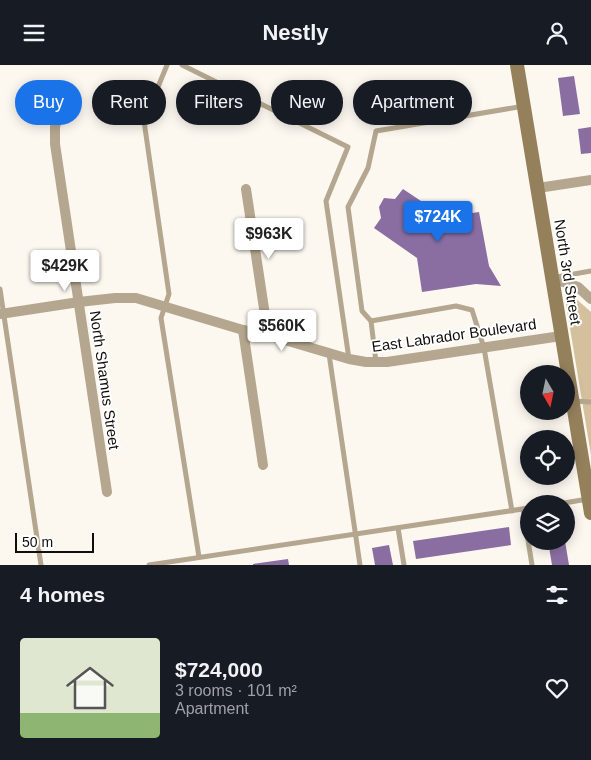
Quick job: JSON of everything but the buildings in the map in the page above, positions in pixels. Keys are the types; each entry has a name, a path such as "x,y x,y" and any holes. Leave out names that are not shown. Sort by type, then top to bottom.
{"main road":[{"name":"North 3rd Street","path":"517,65 566,365"},
{"name":"North 3rd Street","path":"575,418 590,506"}],"street":[{"name":"North Shamus Street","path":"56,125 55,144 107,492"},
{"path":"538,188 591,180"},
{"path":"246,189 268,335"},
{"path":"552,278 578,287 591,299"},
{"name":"East Labrador Boulevard","path":"1,313 79,302 136,298 349,359 387,363 562,336"},
{"path":"243,330 263,465"}],"lane":[{"path":"167,65 144,121 169,294 161,318 199,557"},
{"path":"182,65 348,147 326,201 349,359"},
{"path":"376,362 371,321 362,311 348,207 368,168 376,131 524,106"},
{"path":"552,278 591,271"},
{"path":"0,289 1,313 41,565"},
{"path":"371,321 456,305 472,310 484,348 512,511"},
{"path":"328,353 360,565"},
{"path":"575,401 591,402"},
{"path":"575,505 590,506"},
{"path":"149,565 520,510"},
{"path":"398,528 404,565"},
{"path":"530,550 532,565"}],"shaded area":[{"path":"575,298 591,312 591,455 566,304 570,299"}]}
